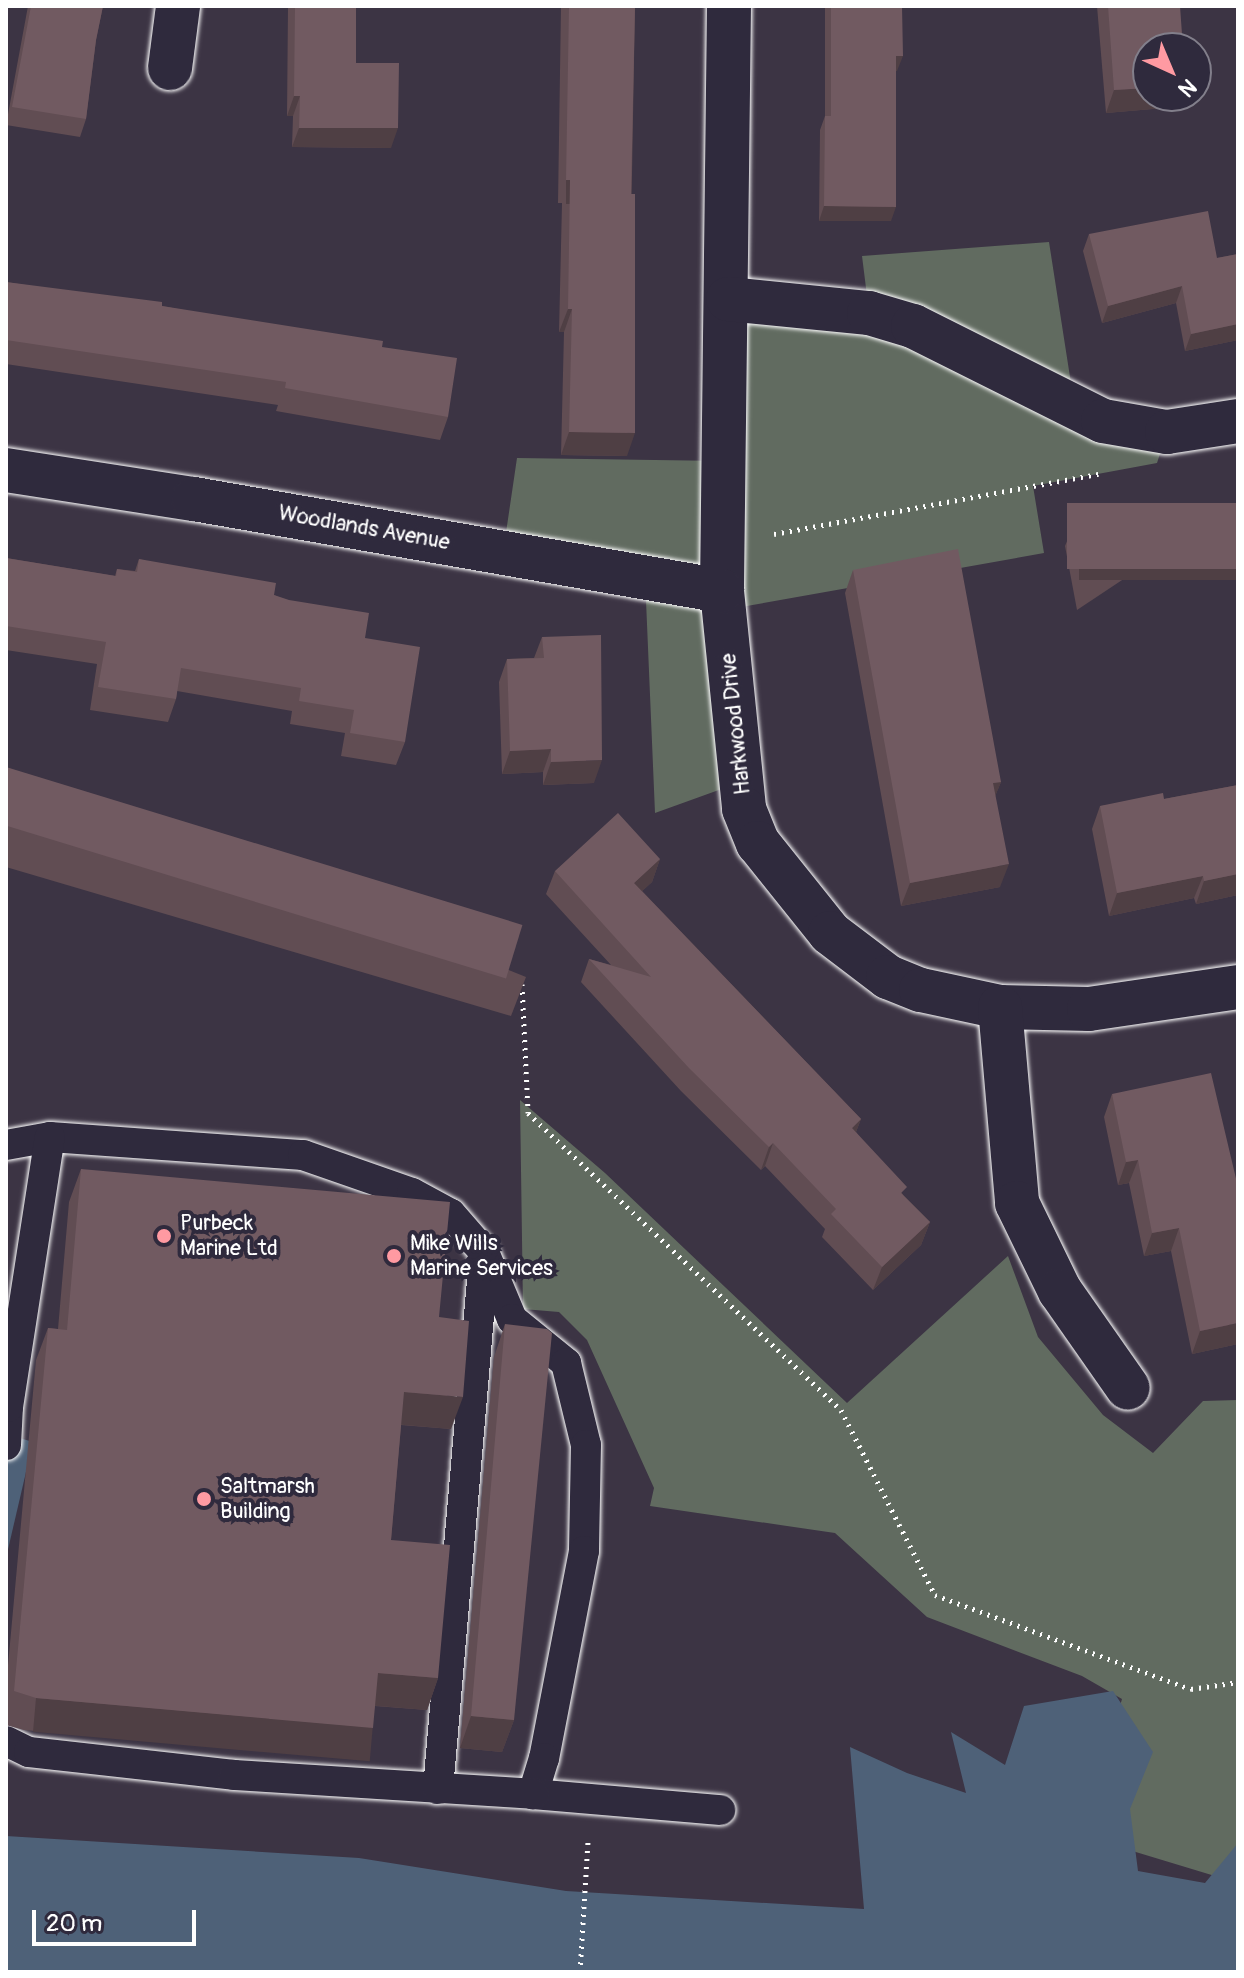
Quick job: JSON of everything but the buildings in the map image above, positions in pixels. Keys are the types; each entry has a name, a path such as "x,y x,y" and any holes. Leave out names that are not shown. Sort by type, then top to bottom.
{"street":[{"path":"170,68 178,6"},
{"name":"Harkwood Drive","path":"729,6 728,299 722,591 744,809 758,843 830,933 888,977 962,1002 1000,1007 1089,1009 1238,987"},
{"path":"728,299 869,313 913,326 1103,421 1167,432 1238,421"},
{"name":"Woodlands Avenue","path":"6,470 209,501 722,591"},
{"path":"1000,1007 1017,1203 1060,1291 1128,1388"}],"lane":[{"path":"6,1145 50,1137 303,1155 412,1193 451,1214 484,1252 512,1319 566,1363 586,1445 584,1551 544,1758 533,1794"},
{"path":"6,1445 8,1407 50,1137"},
{"path":"438,1789 484,1252"},
{"path":"6,1741 29,1752 171,1768 720,1810"}],"path":[{"path":"722,543 1111,472"},
{"path":"521,979 528,1113 841,1410 935,1595 1191,1689 1238,1682"},
{"path":"580,1972 591,1799"}],"shaded area":[{"path":"1049,242 1075,409 1167,432 1157,463 1033,486 1044,553 724,610 741,782 655,813 645,577 503,553 517,458 724,461 728,299 869,312 862,256"},
{"path":"520,1100 605,1173 847,1403 1008,1256 1038,1337 1103,1415 1153,1453 1203,1401 1238,1400 1238,1883 1083,1836 1122,1699 1082,1676 927,1617 835,1533 650,1506 654,1488 587,1340 559,1312 523,1309"}],"water":[{"path":"6,1434 33,1442 6,1558"},
{"path":"1113,1691 1153,1752 1130,1809 1138,1871 1205,1883 1238,1843 1238,1972 6,1972 6,1836 359,1858 566,1891 864,1909 850,1747 907,1773 966,1793 951,1732 1005,1765 1024,1706"}],"place":[{"name":"Purbeck Marine Ltd","path":"164,1236"},
{"name":"Mike Wills Marine Services","path":"394,1256"},
{"name":"Saltmarsh Building","path":"204,1499"}]}
